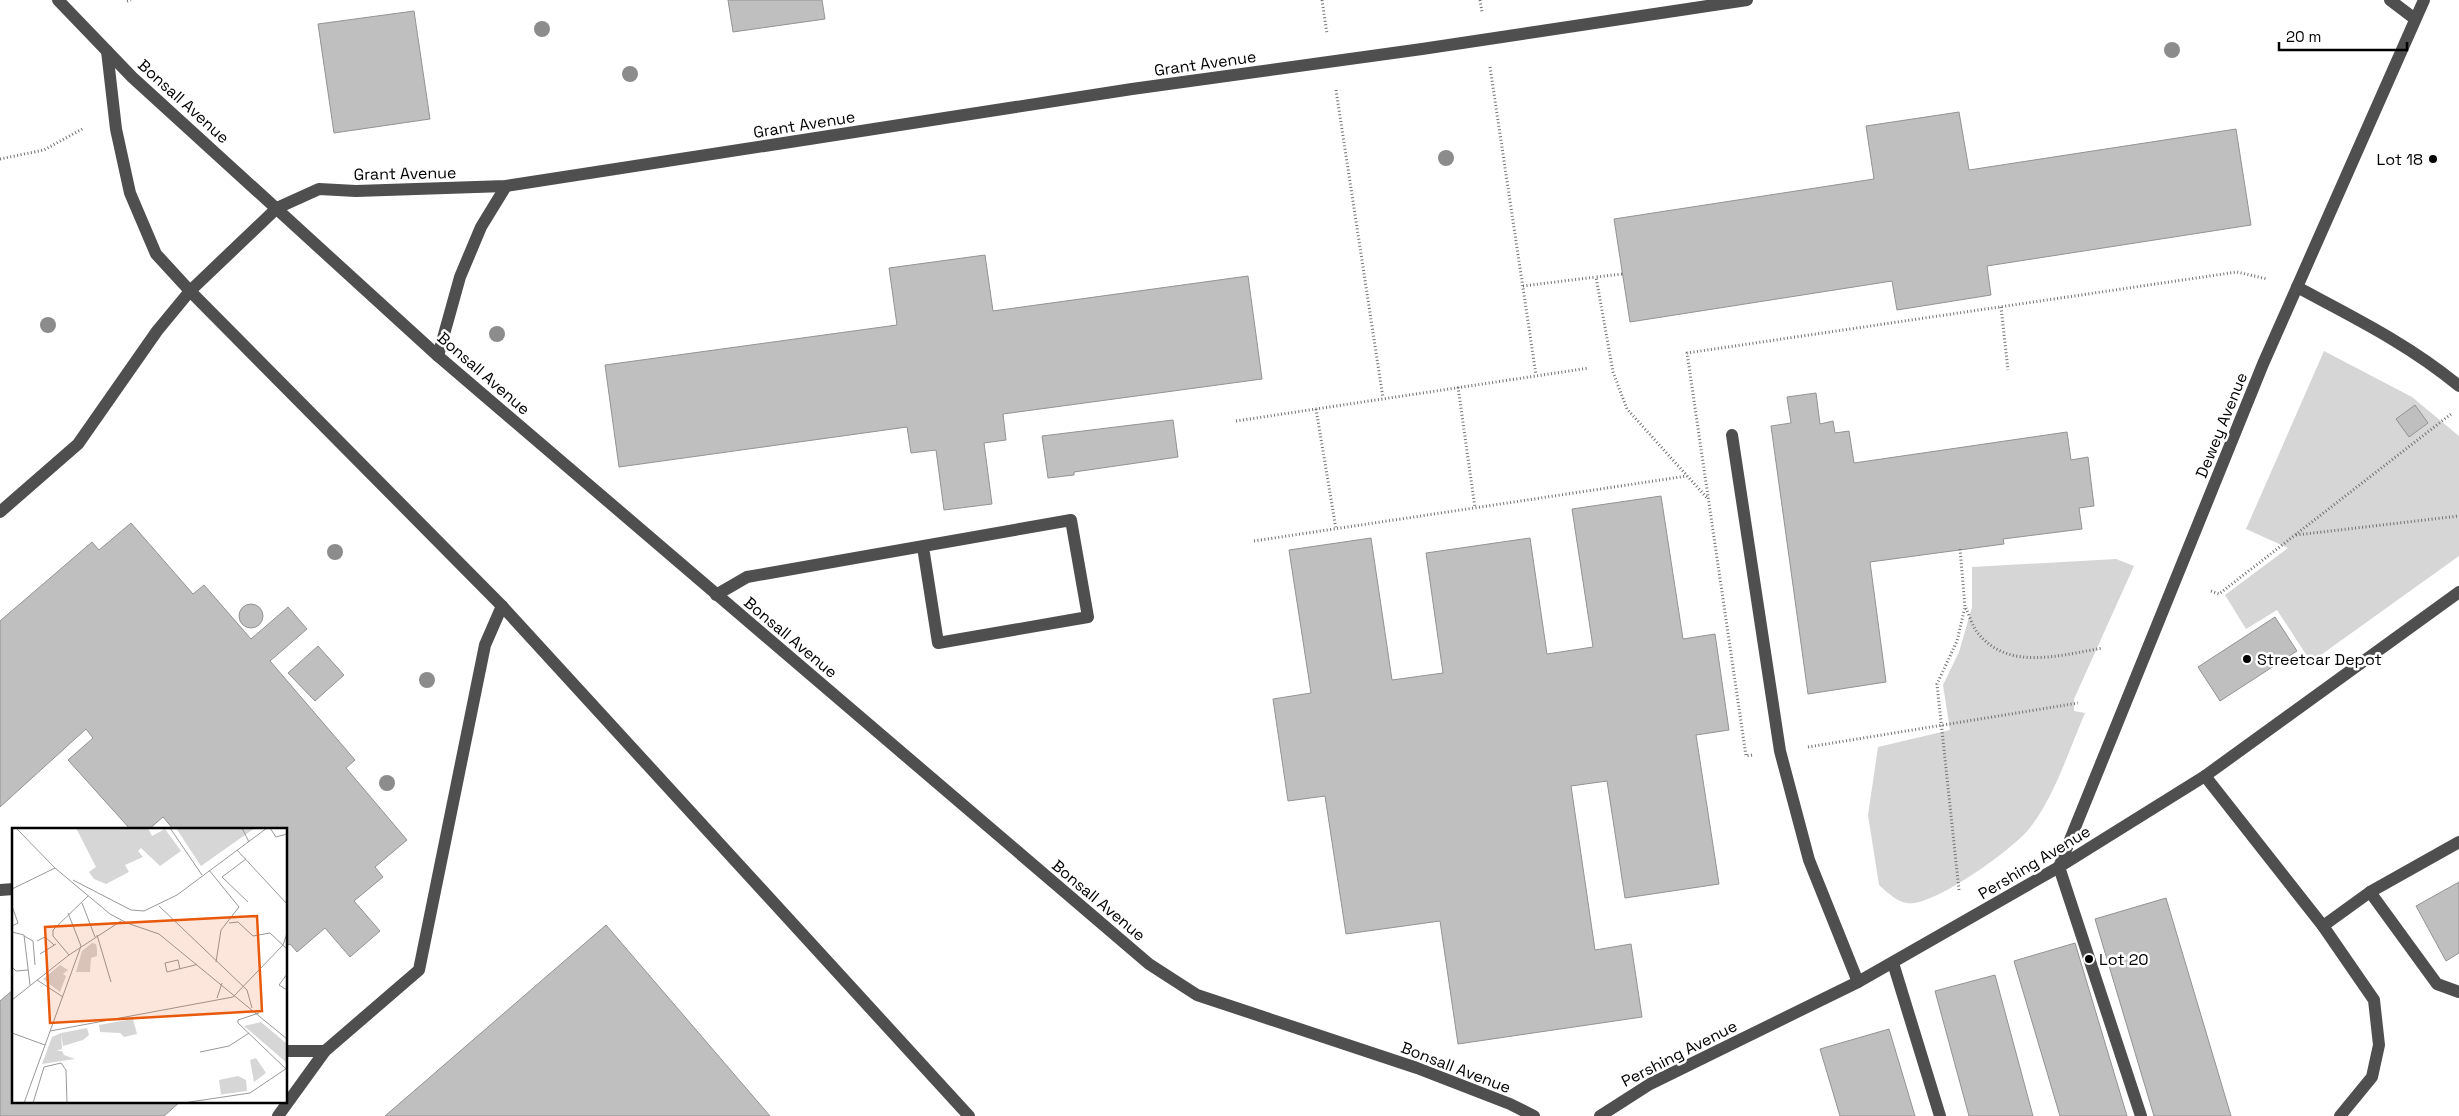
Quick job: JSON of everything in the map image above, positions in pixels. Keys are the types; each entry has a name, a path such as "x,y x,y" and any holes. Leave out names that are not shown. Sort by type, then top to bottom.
{"street":[{"name":"Bonsall Avenue","path":"58,0 107,51 438,356 1157,970 1197,995 1417,1068 1510,1104 1534,1116"},
{"name":"Grant Avenue","path":"0,512 78,444 157,331 190,291 277,208 319,190 356,191 506,186 1123,91 1422,49 1747,0"},
{"path":"2390,0 2416,19"},
{"name":"Dewey Avenue","path":"2059,867 2263,364 2424,0"},
{"path":"107,51 116,129 130,193 156,254 190,291 502,606 969,1116"},
{"path":"438,356 460,277 481,227 506,186"},
{"path":"2298,287 2390,337 2437,368 2459,386"},
{"path":"1732,435 1780,751 1809,860 1858,982"},
{"path":"716,595 747,577 1071,520 1088,617 938,643 923,547"},
{"name":"Pershing Avenue","path":"1600,1116 1650,1084 1858,982 2059,867 2204,776 2459,592"},
{"path":"288,1102 325,1051 419,970 485,645 502,606"},
{"path":"2204,776 2323,926 2374,1000 2379,1044 2372,1078 2340,1116"},
{"path":"2323,926 2370,892 2459,842"},
{"path":"2059,867 2141,1116"},
{"path":"2370,892 2437,984 2459,992"},
{"path":"1893,963 1940,1116"},
{"path":"288,1051 325,1051"},
{"path":"278,1116 287,1104"}],"path":[{"path":"127,1 131,0"},
{"path":"1322,0 1327,34"},
{"path":"1480,0 1482,12"},
{"path":"1489,64 1536,375"},
{"path":"1334,82 1383,398"},
{"path":"0,159 44,150 84,128"},
{"path":"2078,703 1746,756 1687,353 2238,272 2267,279"},
{"path":"1523,286 1622,274"},
{"path":"1596,277 1613,372 1627,409 1709,500"},
{"path":"2001,307 2008,370"},
{"path":"1236,421 1589,368"},
{"path":"1458,387 1475,508"},
{"path":"1316,409 1336,529"},
{"path":"2211,591 2219,594 2453,412"},
{"path":"1254,541 1687,476"},
{"path":"2294,535 2459,516"},
{"path":"1960,549 1965,607 1957,641 1936,684 1962,923"},
{"path":"1965,607 1976,631 1993,648 2014,656 2035,660 2102,648"}],"shaded area":[{"path":"2324,351 2412,397 2459,436 2459,556 2311,662 2277,610 2246,629 2225,595 2288,548 2246,529"},
{"path":"2116,559 2134,566 2074,699 2074,711 2085,713 2067,758 2038,817 2029,829 2007,850 1952,887 1919,902 1907,903 1896,899 1879,885 1868,815 1878,747 1950,730 1943,685 1959,652 1972,607 1972,567"}],"building":[{"path":"728,0 822,0 825,19 733,32"},
{"path":"414,11 430,119 334,133 318,24"},
{"path":"1959,112 1969,170 2236,129 2251,225 1987,266 1991,295 1897,310 1892,281 1630,322 1614,219 1874,179 1866,126"},
{"path":"985,255 993,311 1248,276 1262,379 1003,414 1006,440 984,443 992,504 944,510 936,450 911,453 907,427 619,467 605,365 897,325 889,268"},
{"path":"1816,393 1820,424 1833,421 1835,433 1849,431 1854,463 2067,432 2071,460 2088,457 2094,506 2079,508 2082,529 2003,539 2004,544 1870,562 1886,682 1808,694 1771,426 1791,423 1787,397"},
{"path":"2415,405 2428,423 2409,437 2396,419"},
{"path":"1173,420 1178,457 1074,472 1074,475 1048,478 1042,436"},
{"path":"1661,496 1683,639 1715,634 1729,730 1696,735 1719,884 1625,898 1607,781 1571,786 1595,950 1631,944 1642,1017 1458,1044 1440,921 1346,934 1325,796 1288,801 1273,699 1311,693 1289,550 1371,538 1392,680 1443,673 1426,553 1530,538 1547,654 1593,647 1572,509"},
{"path":"131,523 193,594 204,585 251,639 288,607 307,629 270,661 355,760 346,768 407,840 375,867 383,877 354,901 380,931 350,957 325,928 297,952 290,944 288,945 288,828 172,828 163,817 150,828 129,828 68,760 93,738 86,729 0,807 0,621 92,542 99,550"},
{"path":"251,604 259,608 263,616 259,624 251,628 243,624 239,616 243,608"},
{"name":"Streetcar Depot","path":"2275,617 2297,651 2220,701 2198,667"},
{"path":"318,646 344,675 315,701 288,673"},
{"path":"2459,882 2459,953 2446,961 2416,906"},
{"path":"2166,898 2231,1116 2154,1116 2095,919"},
{"path":"606,925 770,1116 385,1116"},
{"path":"2075,943 2127,1116 2060,1116 2014,961"},
{"path":"1995,975 2033,1116 1969,1116 1935,991"},
{"path":"12,991 12,1104 178,1104 164,1116 0,1116 0,1001"},
{"path":"1889,1029 1915,1116 1840,1116 1820,1049"}],"place":[{"name":"Lot 18","path":"2433,159"},
{"name":"Streetcar Depot","path":"2247,659"},
{"name":"Lot 20","path":"2089,959"}]}
